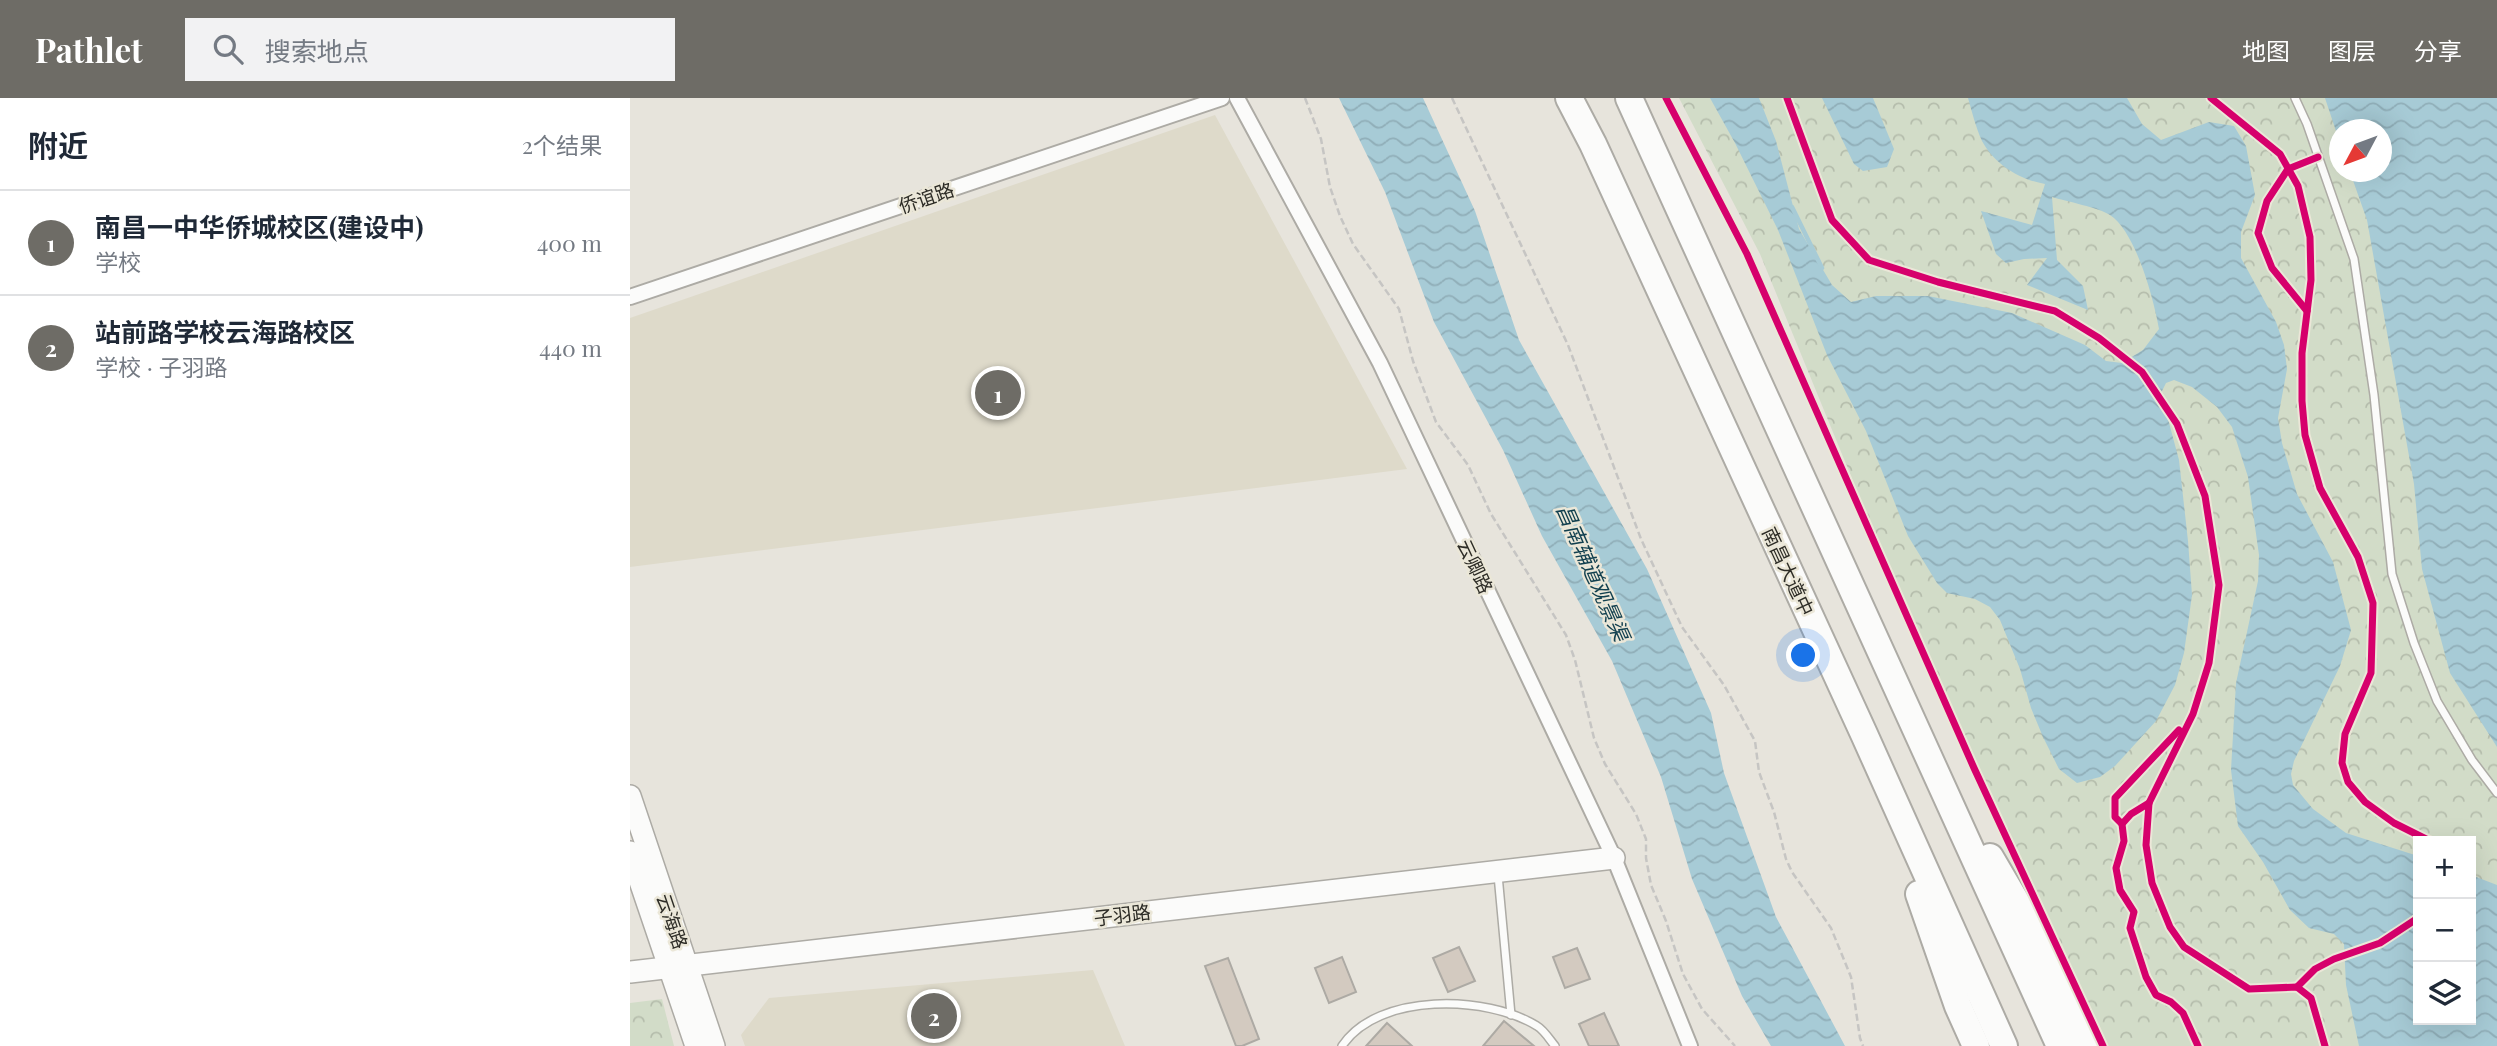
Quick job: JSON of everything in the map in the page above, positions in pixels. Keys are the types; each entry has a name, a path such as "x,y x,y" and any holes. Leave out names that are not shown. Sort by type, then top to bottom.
{"highway":[{"name":"南昌大道中","path":"1569,98 1864,734 2004,1046"},
{"path":"1629,98 2060,1046"},
{"path":"1914,725 2042,946 2084,1046"},
{"path":"1864,734 1958,1006 1976,1046"}],"street":[{"name":"侨谊路","path":"630,297 1222,98"},
{"name":"云卿路","path":"1237,98 1380,363 1614,858 1690,1046"},
{"name":"云海路","path":"630,796 679,966 695,1046"},
{"name":"云海路","path":"630,852 714,1046"},
{"name":"子羽路","path":"630,972 1614,858"}],"lane":[{"path":"2295,98 2307,124 2354,259 2374,394 2392,574 2414,643 2437,701 2472,760 2497,793"},
{"path":"1498,871 1511,1015"},
{"path":"1342,1046 1346,1040 1381,1014 1434,1002 1474,1005 1511,1015 1539,1027 1555,1046"}],"path":[{"path":"1305,98 1321,139 1330,187 1340,216 1353,244 1399,309 1413,361 1436,422 1468,465 1491,514 1566,635 1575,660 1594,738 1605,764 1636,814 1646,839 1651,885 1683,974 1702,1009 1735,1046"},
{"path":"1452,98 1568,345 1641,539 1682,627 1724,685 1755,741 1759,772 1786,859 1792,873 1831,928 1851,977 1863,1046"}],"shaded area":[{"path":"1215,115 1407,469 630,567 630,318"},
{"path":"1093,970 1125,1046 745,1046 741,1035 769,998"}],"green space":[{"path":"1679,98 2345,98 2342,119 2329,119 2329,182 2370,182 2497,731 2497,1046 2101,1046 1973,774 1760,254"},
{"path":"662,999 674,1046 630,1046 630,1003"}],"water":[{"name":"昌南辅道观景渠","path":"1339,98 1423,98 1475,211 1519,340 1647,569 1711,713 1724,773 1776,917 1845,1046 1771,1046 1742,996 1692,879 1661,777 1612,661 1542,536 1503,450 1434,322 1385,192"},
{"path":"1710,98 1759,98 1776,141 1799,229 1832,285 1851,302 1876,296 1928,296 2012,313 2085,345 2106,361 2122,363 2143,350 2159,329 2148,285 2128,236 2105,212 2052,197 2057,260 2083,286 2088,310 2027,285 2047,258 2006,263 1996,254 1981,211 2032,225 2045,184 2017,175 1993,157 1980,136 1968,98 2127,98 2142,124 2161,140 2209,122 2234,126 2246,146 2255,195 2241,232 2241,258 2276,322 2284,345 2287,369 2278,418 2282,443 2297,494 2333,562 2351,630 2340,666 2294,761 2291,774 2293,785 2313,809 2346,833 2413,854 2413,1025 2476,1025 2476,877 2497,885 2497,1046 2359,1046 2346,985 2344,944 2334,934 2309,928 2290,910 2263,862 2238,826 2231,770 2236,683 2258,581 2259,555 2248,477 2232,427 2217,407 2192,387 2174,380 2166,383 2161,393 2179,460 2192,595 2184,653 2175,685 2156,721 2115,766 2100,777 2077,783 2059,769 2043,737 2000,620 1990,607 1975,599 1947,593 1937,583 1908,536 1866,431 1827,355 1778,230"},
{"path":"1822,98 1873,98 1894,149 1887,167 1863,171 1854,164"},
{"path":"2325,98 2497,98 2497,747 2450,673 2422,569 2414,484 2367,220 2354,182 2392,182 2392,119 2332,119"}],"building":[{"path":"1459,947 1475,981 1448,992 1433,958"},
{"path":"1577,948 1590,979 1565,988 1553,957"},
{"path":"1342,957 1356,992 1329,1003 1315,968"},
{"path":"1228,958 1259,1039 1242,1046 1236,1046 1205,966"},
{"path":"1604,1013 1619,1046 1589,1046 1579,1024"},
{"path":"1504,1021 1534,1046 1483,1046"},
{"path":"1387,1023 1412,1046 1366,1046"}],"waterway":[{"path":"1792,207 1822,268"}],"cycle path":[{"path":"1666,98 1747,254 1974,768 2103,1046"},
{"path":"1787,98 1832,220 1869,260 1938,282 2055,311 2099,338 2142,372 2177,424 2205,496 2219,585 2209,663 2193,714 2149,803 2146,845 2152,883 2170,927 2184,947 2249,989 2297,987 2311,998 2325,1046"},
{"path":"2211,98 2280,154 2298,186 2310,237 2311,280 2302,353 2305,435 2320,488 2358,557 2373,603 2371,673 2345,734 2342,763 2348,782 2365,802 2394,823 2420,836"},
{"path":"2307,311 2272,268 2258,233 2267,201 2288,169 2318,157"},
{"path":"2122,824 2115,817 2115,798 2179,730"},
{"path":"2149,803 2131,814 2122,824 2124,841 2116,868 2120,890 2134,912 2130,928 2146,977 2156,995 2171,1002 2183,1013 2198,1046"},
{"path":"2297,987 2315,969 2334,959 2380,943 2413,921"}],"place":[{"name":"南昌一中华侨城校区(建设中)","path":"998,393"},
{"name":"站前路学校云海路校区","path":"934,1016"}]}
